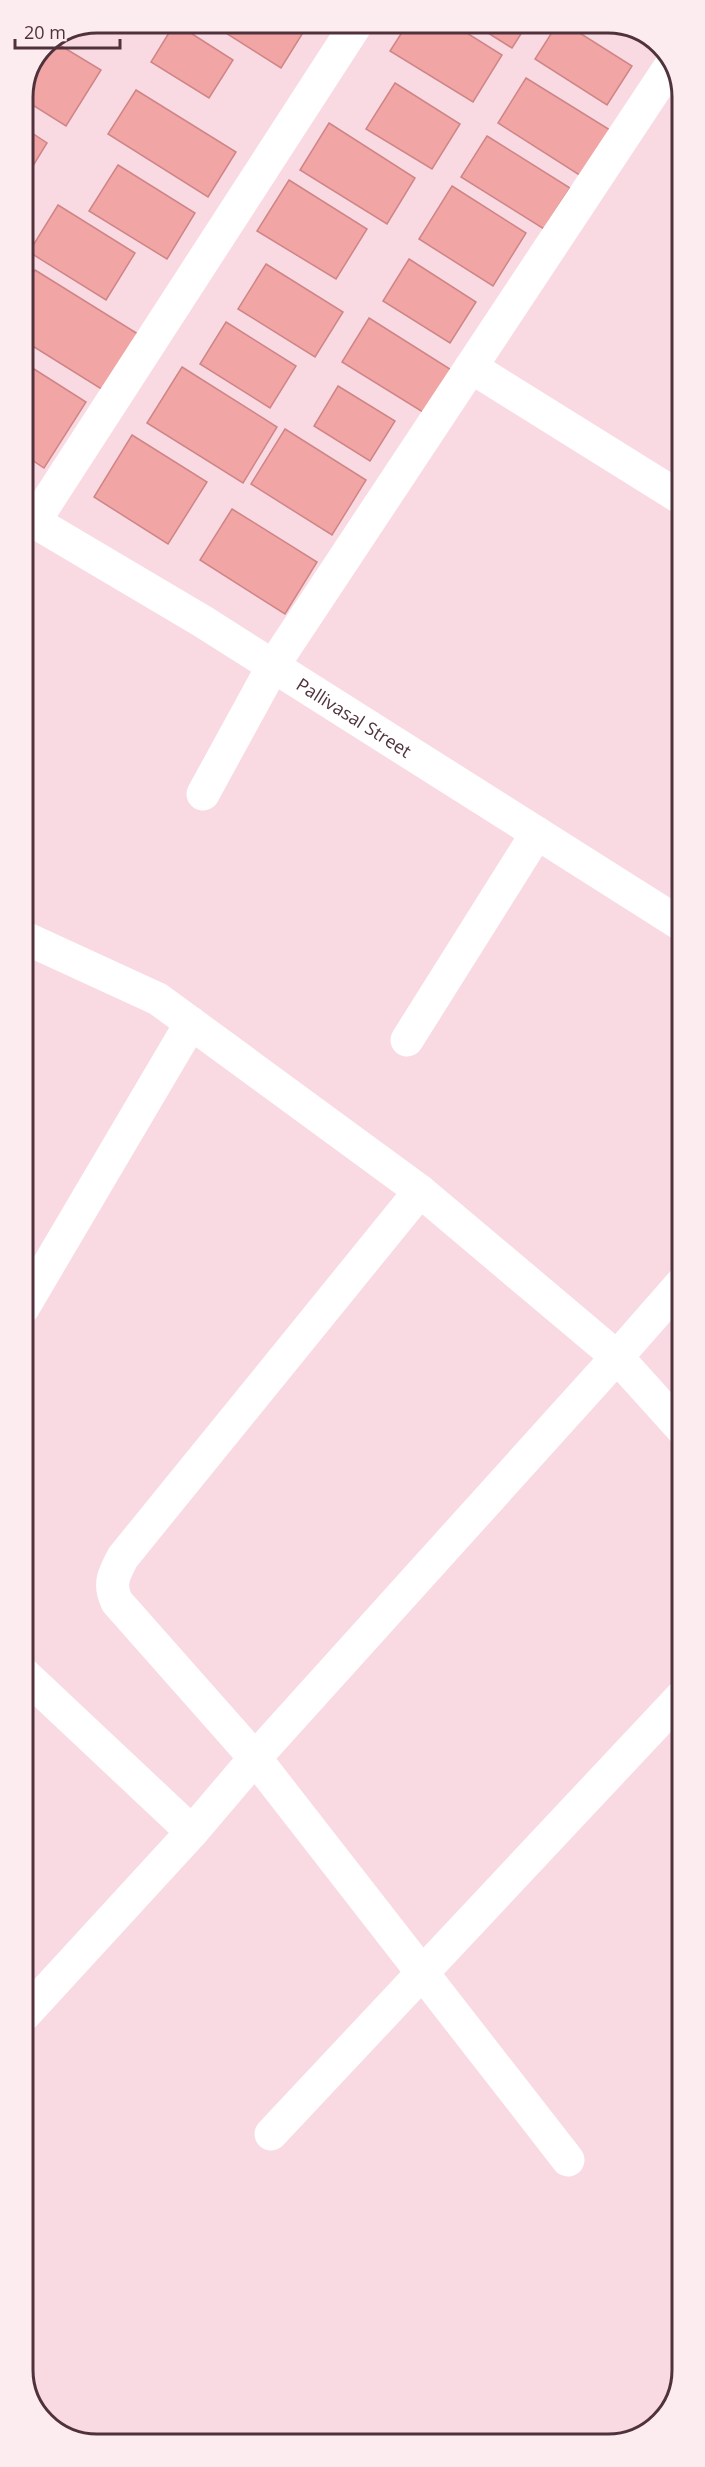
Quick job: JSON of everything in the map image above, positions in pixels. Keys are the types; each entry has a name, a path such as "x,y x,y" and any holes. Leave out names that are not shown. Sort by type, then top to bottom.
{"street":[{"path":"33,513 350,33"},
{"path":"203,794 273,666 667,72"},
{"path":"471,367 672,492"},
{"name":"Pallivasal Street","path":"33,521 202,621 672,920"},
{"path":"407,1040 537,832"},
{"path":"33,942 158,999 420,1191 617,1357 672,1418"},
{"path":"33,1291 191,1023"},
{"path":"420,1191 123,1557 113,1576 111,1590 117,1602 255,1758 568,2160"},
{"path":"33,2005 192,1832 255,1758 672,1294"},
{"path":"33,1682 192,1832"},
{"path":"271,2134 672,1707"}],"building":[{"path":"169,33 191,33 233,60 209,98 151,62"},
{"path":"226,33 303,33 281,68"},
{"path":"402,33 467,33 502,55 473,102 390,51"},
{"path":"488,33 522,33 512,48"},
{"path":"552,33 580,33 632,66 607,105 535,59"},
{"path":"60,45 101,70 66,126 33,105 34,84 38,72 44,61"},
{"path":"526,78 610,130 581,176 498,123"},
{"path":"395,83 460,124 432,169 366,129"},
{"path":"136,90 236,152 208,197 108,134"},
{"path":"329,123 415,178 387,224 300,170"},
{"path":"33,134 47,143 33,166"},
{"path":"487,136 570,188 544,229 461,177"},
{"path":"118,165 195,213 167,259 89,211"},
{"path":"289,180 367,229 336,279 257,231"},
{"path":"452,186 526,233 493,286 419,239"},
{"path":"58,205 135,253 106,300 33,254 33,246"},
{"path":"409,259 476,302 450,343 383,301"},
{"path":"266,264 343,312 315,357 238,309"},
{"path":"35,270 138,334 103,390 33,346 33,273"},
{"path":"369,318 453,371 426,414 342,362"},
{"path":"226,322 296,366 270,408 200,364"},
{"path":"182,367 277,427 243,483 147,423"},
{"path":"33,368 86,402 44,468 33,461"},
{"path":"338,386 395,421 370,461 314,426"},
{"path":"285,429 366,480 332,535 251,484"},
{"path":"132,435 207,482 168,544 94,497"},
{"path":"232,509 317,562 285,614 200,560"}]}
